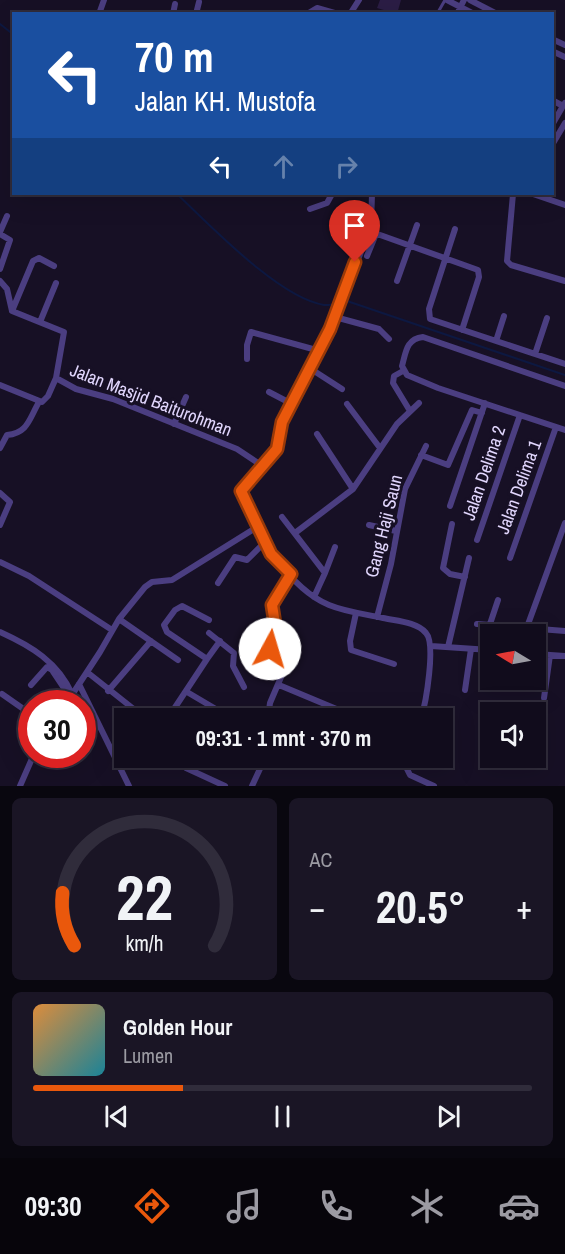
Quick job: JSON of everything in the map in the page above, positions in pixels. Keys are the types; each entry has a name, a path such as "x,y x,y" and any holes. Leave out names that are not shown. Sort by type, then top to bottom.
{"street":[{"path":"446,0 459,10 464,0"},
{"path":"470,0 493,12"},
{"path":"196,12 199,2"},
{"path":"173,12 175,4"},
{"path":"310,12 317,8 331,12"},
{"path":"554,122 564,104"},
{"path":"554,142 565,123"},
{"path":"310,209 327,203 331,195"},
{"path":"367,256 372,232 372,195"},
{"path":"513,195 507,261 511,265 565,281"},
{"path":"536,195 565,205"},
{"path":"0,269 10,240 0,233 7,216"},
{"path":"397,280 417,225"},
{"path":"455,229 429,316 432,321 565,364"},
{"path":"372,232 476,268 479,273 462,330"},
{"path":"372,232 343,293 320,351 280,426 275,452 261,465 241,491 271,554 314,597 332,606 356,613 420,627 428,634 431,645 422,708"},
{"path":"12,311 33,261 39,258 54,266"},
{"path":"0,281 7,289 12,311"},
{"path":"40,322 56,283"},
{"name":"Jalan Masjid Baiturohman","path":"12,311 64,332 56,378 76,389 113,399 237,448 261,465"},
{"path":"496,341 504,316"},
{"path":"335,317 379,329 389,339"},
{"path":"535,354 547,318"},
{"path":"247,359 247,345 251,332 320,351"},
{"path":"403,371 407,346 411,340 423,337 565,386"},
{"path":"311,369 342,389"},
{"path":"403,371 438,388 565,430"},
{"path":"403,371 394,376 393,383 410,411"},
{"path":"0,448 7,435 17,435 22,431 39,402 48,396 56,378"},
{"path":"0,385 39,402"},
{"path":"269,392 292,404"},
{"path":"174,424 186,397"},
{"path":"295,534 353,489 380,448 419,403"},
{"path":"450,507 485,403"},
{"path":"347,404 380,448"},
{"path":"421,455 448,465 471,410 482,414"},
{"name":"Jalan Delima 2","path":"477,540 520,415"},
{"name":"Jalan Delima 1","path":"510,558 556,427"},
{"path":"317,435 353,489"},
{"name":"Gang Haji Saun","path":"377,617 391,564 405,489 426,446"},
{"path":"0,494 10,502 0,525"},
{"path":"282,517 325,573"},
{"path":"528,624 565,522"},
{"path":"452,524 443,568 450,574 465,577"},
{"path":"369,525 396,531"},
{"path":"75,690 119,619 149,584 172,580 257,527"},
{"path":"218,583 234,558 237,556 247,560 265,542"},
{"path":"314,597 334,547"},
{"path":"448,647 469,558"},
{"path":"0,562 29,576 112,630"},
{"path":"268,658 275,624 272,605 291,574"},
{"path":"490,624 498,600"},
{"path":"207,659 164,628 166,621 179,606 186,607 209,620"},
{"path":"356,613 350,642 351,650 394,664"},
{"path":"119,619 178,660"},
{"path":"546,629 565,631"},
{"path":"0,632 51,662 64,678 68,690"},
{"path":"209,633 234,653 234,671 244,687"},
{"path":"108,691 151,640"},
{"path":"269,708 290,656 272,640"},
{"path":"175,708 220,641"},
{"path":"431,645 480,649"},
{"path":"465,690 471,649"},
{"path":"546,655 565,657"},
{"path":"544,698 550,655"},
{"path":"32,685 47,667 52,670 65,690"},
{"path":"87,672 131,708"},
{"path":"79,685 129,786"},
{"path":"279,685 334,708"},
{"path":"187,692 214,708"},
{"path":"2,694 18,705"},
{"path":"20,786 28,768"},
{"path":"186,768 225,786"},
{"path":"252,786 260,768"},
{"path":"407,768 410,775 434,786"}],"building":[{"path":"380,0 401,0 398,12 377,8"}],"waterway":[{"path":"0,24 12,33"},
{"path":"178,195 266,275 306,299 324,305 347,301 565,375"}],"route":[{"path":"270,649 275,624 272,612 274,597 291,574 271,554 241,491 277,449 280,426 330,329 355,262"}]}
